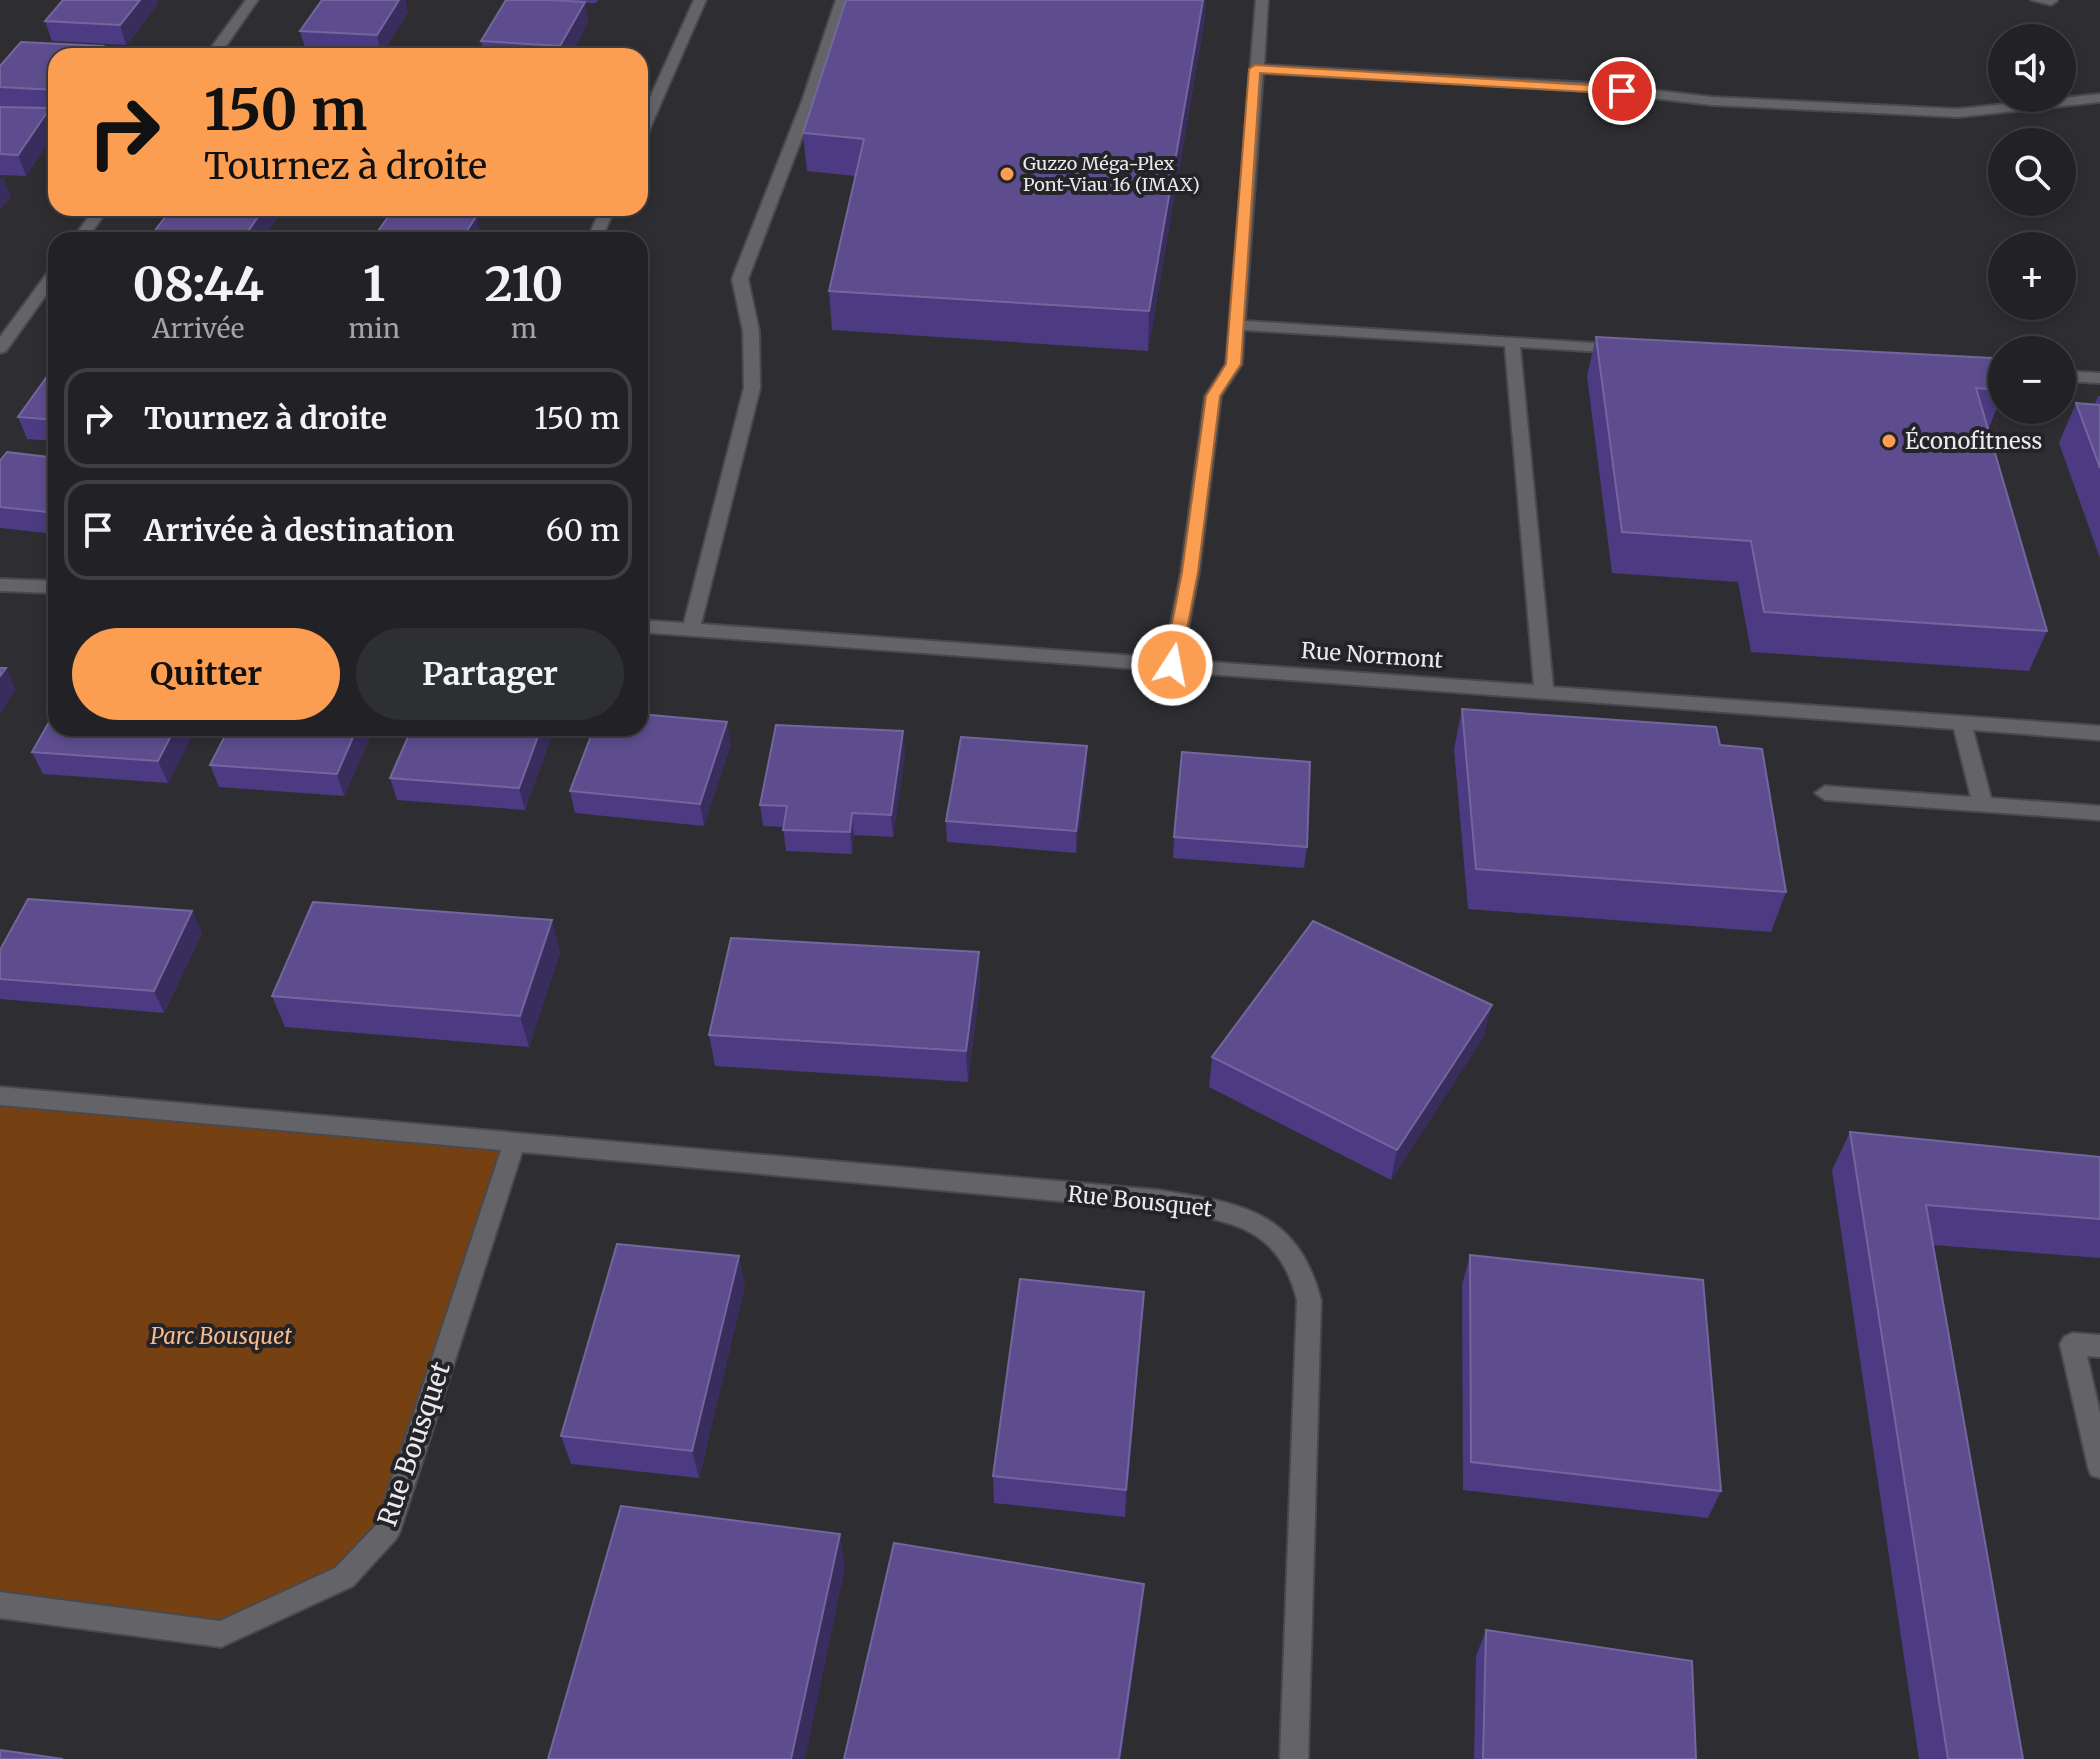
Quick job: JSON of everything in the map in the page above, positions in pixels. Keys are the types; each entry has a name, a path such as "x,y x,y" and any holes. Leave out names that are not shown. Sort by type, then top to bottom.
{"street":[{"path":"218,48 252,0"},
{"path":"648,117 700,0"},
{"path":"691,629 752,388 751,331 740,279 809,101 842,0"},
{"path":"1172,665 1190,572 1213,396 1234,364 1262,0"},
{"path":"2037,0 2051,1"},
{"path":"1255,69 1591,87 1712,101 1958,113 2100,98"},
{"path":"0,348 48,282"},
{"path":"1235,325 1644,350"},
{"path":"1512,341 1544,692"},
{"path":"2076,377 2100,378"},
{"path":"0,585 48,587"},
{"name":"Rue Normont","path":"648,626 2100,733"},
{"path":"1962,723 1983,805"},
{"path":"1825,793 2100,813"},
{"name":"Rue Bousquet","path":"0,1096 1158,1200 1220,1208 1244,1216 1283,1242 1297,1259 1306,1279 1309,1300 1294,1759"},
{"name":"Rue Bousquet","path":"0,1605 221,1634 344,1577 387,1531 515,1141"},
{"path":"2100,1346 2072,1344 2100,1467"}],"green space":[{"name":"Parc Bousquet","path":"0,1096 515,1141 387,1531 344,1577 221,1634 0,1605"}],"building":[{"path":"63,0 140,0 120,25 45,21"},
{"path":"322,0 399,0 377,35 300,31"},
{"path":"506,0 585,2 560,46 481,41"},
{"name":"Guzzo Méga-Plex Pont-Viau 16 (IMAX)","path":"846,0 1203,0 1149,311 829,291 864,139 803,133"},
{"path":"21,42 103,46 48,48 48,90 0,87 0,66"},
{"path":"0,107 48,108 18,155 0,154"},
{"path":"166,216 258,216 248,232 154,232"},
{"path":"388,216 476,216 466,232 378,232"},
{"path":"1596,337 1988,358 1988,389 1976,388 2047,631 1764,612 1751,541 1622,532"},
{"path":"48,375 48,419 18,417"},
{"path":"2076,403 2100,405 2100,468"},
{"path":"7,452 48,457 48,512 0,507 0,461"},
{"path":"1462,709 1716,727 1720,745 1762,749 1786,892 1476,869"},
{"path":"648,715 727,722 700,804 570,791 591,736 648,736"},
{"path":"48,724 48,736 171,736 158,761 32,752"},
{"path":"776,725 903,731 891,815 852,813 850,832 783,830 787,806 760,805"},
{"path":"225,736 354,736 337,774 210,765"},
{"path":"408,736 538,736 519,788 390,778"},
{"path":"961,737 1087,746 1076,831 946,821"},
{"path":"1182,752 1310,762 1307,847 1174,837"},
{"path":"28,899 192,911 154,991 0,979 0,950"},
{"path":"313,902 552,920 520,1016 272,996"},
{"path":"1313,921 1492,1005 1397,1150 1212,1057"},
{"path":"731,938 979,952 966,1051 709,1035"},
{"path":"1850,1132 2100,1157 2100,1219 1926,1205 2023,1759 1948,1759"},
{"path":"617,1244 739,1256 692,1451 561,1436"},
{"path":"1470,1255 1703,1280 1721,1491 1471,1462"},
{"path":"1020,1279 1144,1292 1126,1490 993,1476"},
{"path":"621,1506 840,1534 791,1759 548,1759"},
{"path":"894,1543 1144,1584 1119,1759 844,1759"},
{"path":"1486,1630 1692,1661 1696,1759 1483,1759"},
{"path":"0,1750 63,1759 0,1759"}],"place":[{"name":"Guzzo Méga-Plex Pont-Viau 16 (IMAX)","path":"1007,174"},
{"name":"Éconofitness","path":"1889,441"}],"route":[{"path":"1172,665 1190,572 1213,396 1234,364 1255,69 1622,91"}]}
